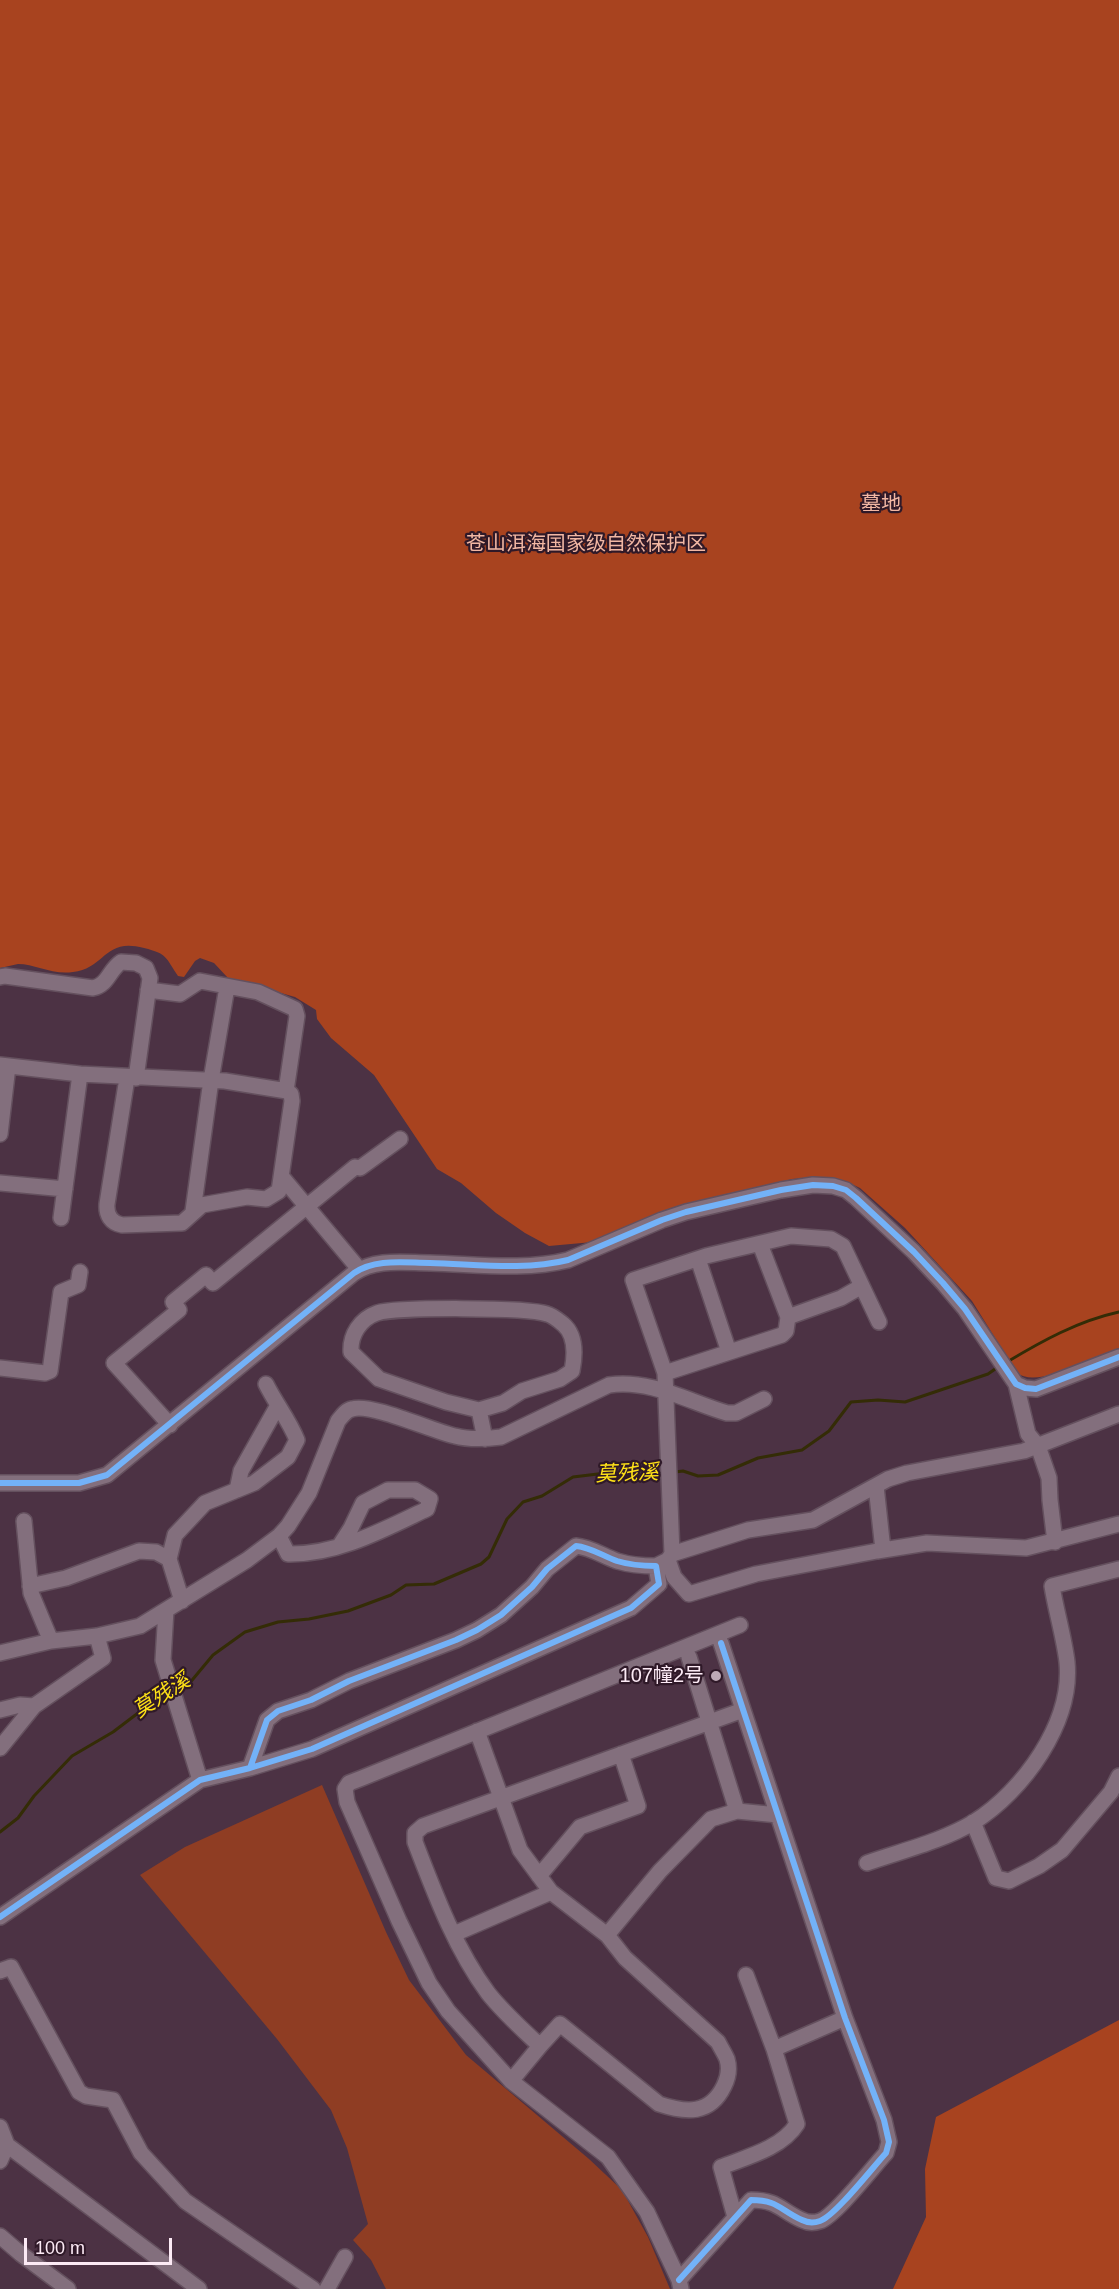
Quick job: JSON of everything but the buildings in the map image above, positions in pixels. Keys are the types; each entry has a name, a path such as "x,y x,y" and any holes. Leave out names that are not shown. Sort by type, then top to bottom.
{"street":[{"path":"0,977 5,975 96,988 104,984 114,967 123,962 148,969 150,978 148,990 131,1078 107,1204 109,1218 116,1224 122,1226 182,1223 202,1205 247,1197 271,1198 279,1191 292,1101 291,1094 286,1091 211,1080 131,1078 4,1066 0,1134"},
{"path":"148,990 180,994 200,981 267,994 297,1011 286,1091"},
{"path":"193,1211 211,1080 227,987"},
{"path":"61,1218 80,1074"},
{"path":"170,1425 114,1363 179,1310 172,1302 206,1275 213,1283 355,1167 360,1168 400,1139"},
{"path":"282,1177 359,1269"},
{"path":"0,1183 65,1189"},
{"path":"0,1483 80,1483 98,1479 116,1469 359,1269 382,1263 531,1266 553,1264 686,1212 782,1190 813,1185 832,1186 846,1190 914,1252 965,1309 1015,1382 1028,1434 1038,1446 1049,1478 1055,1542"},
{"path":"659,1584 665,1560 669,1473 665,1373 633,1280 698,1259 791,1236 834,1240 843,1246 879,1322"},
{"path":"665,1373 782,1335 786,1331 788,1317 760,1244"},
{"path":"698,1259 729,1352"},
{"path":"0,1368 45,1373 50,1371 61,1292 78,1285 80,1272"},
{"path":"788,1317 841,1298 862,1286"},
{"path":"412,1310 512,1310 548,1314 565,1326 575,1351 572,1371 560,1379 522,1391 503,1402 479,1410 446,1402 379,1379 351,1352 350,1340 360,1324 377,1313 412,1310"},
{"path":"1015,1382 1025,1388 1036,1389 1119,1357"},
{"path":"182,1601 169,1559 175,1535 205,1503 254,1483 288,1457 297,1440 291,1425 277,1407 266,1384"},
{"path":"0,1653 51,1641 97,1636 140,1626 247,1560 279,1536 309,1493 338,1420 352,1408 375,1411 456,1436 485,1439 501,1437 609,1385 634,1384 727,1413 736,1413 764,1399"},
{"path":"237,1490 241,1471 277,1407"},
{"path":"479,1410 485,1439"},
{"path":"250,1768 267,1720 278,1711 311,1700 349,1681 477,1630 501,1615 532,1587 547,1569 576,1546 636,1566 665,1560 748,1530 813,1520 876,1486 907,1473 1024,1451 1119,1414"},
{"path":"876,1486 883,1550"},
{"path":"279,1536 288,1554 308,1554 368,1538 427,1509 430,1499 414,1490 388,1490 363,1503 340,1545"},
{"path":"24,1521 30,1586 37,1610 51,1641"},
{"path":"665,1560 674,1577 690,1594 756,1574 883,1550 927,1544 1026,1548 1119,1524"},
{"path":"30,1586 66,1578 139,1551 156,1552 169,1559"},
{"path":"867,1863 935,1839 973,1822 1022,1780 1050,1739 1064,1702 1067,1663 1052,1586 1119,1569"},
{"path":"0,1917 200,1780 312,1749 631,1608 659,1584 674,1577"},
{"path":"166,1610 164,1660 200,1780"},
{"path":"721,1643 845,2018 884,2121 889,2142 886,2153 822,2221 808,2223 793,2216 777,2203 751,2200 680,2285 647,2212 608,2157 511,2081 448,2011 429,1983 399,1922 345,1796 345,1789 349,1784 741,1625"},
{"path":"0,1748 34,1706 103,1658 97,1636"},
{"path":"689,1657 737,1811"},
{"path":"0,1710 20,1705 34,1706"},
{"path":"540,2046 488,1993 464,1955 437,1898 415,1842 415,1833 423,1826 743,1710"},
{"path":"477,1731 520,1851 551,1892 607,1935 625,1958 718,2043 727,2061 729,2076 719,2096 706,2107 694,2111 678,2110 659,2104 561,2024 511,2081"},
{"path":"539,1876 580,1827 638,1806 621,1754"},
{"path":"973,1822 996,1878 1009,1881 1039,1866 1062,1850 1111,1792 1119,1776"},
{"path":"607,1935 660,1871 711,1819 737,1811 778,1815"},
{"path":"454,1934 551,1892"},
{"path":"0,1971 11,1967 79,2092 86,2096 113,2100 141,2153 185,2201 313,2289"},
{"path":"735,2217 722,2167 790,2135 796,2124 774,2049 746,1975"},
{"path":"774,2049 845,2018"},
{"path":"0,2127 7,2145 200,2289"},
{"path":"0,2161 7,2145"},
{"path":"0,2236 68,2289"},
{"path":"0,2245 21,2254"},
{"path":"327,2289 345,2257"}],"shaded area":[{"path":"322,1785 409,1980 466,2055 589,2159 622,2190 648,2237 670,2289 386,2289 371,2260 353,2240 368,2224 347,2148 331,2110 277,2039 140,1875 185,1847"}],"green space":[{"name":"苍山洱海国家级自然保护区","path":"0,0 1119,0 1119,1348 1053,1374 1026,1377 1017,1373 972,1301 905,1228 860,1188 845,1181 822,1177 792,1179 644,1219 593,1242 549,1246 525,1233 496,1213 461,1183 437,1169 374,1075 331,1038 317,1019 316,1010 295,997 228,978 214,963 200,958 195,961 184,977 178,976 162,954 131,946 113,950 92,965 73,972 58,972 18,964 0,968"},
{"path":"1119,2020 1119,2289 893,2289 926,2217 925,2169 936,2117"}],"waterway":[{"name":"莫残溪","path":"1007,1362 1075,1326 1119,1312"},
{"name":"莫残溪","path":"675,1472 683,1471 698,1476 718,1475 758,1458 802,1450 829,1431 851,1402 878,1400 905,1402 988,1374 998,1367"},
{"name":"莫残溪","path":"178,1690 188,1685 213,1655 245,1632 278,1622 309,1619 348,1611 391,1595 406,1585 434,1584 481,1564 489,1557 507,1519 523,1502 542,1496 573,1477 606,1473 643,1477 665,1473"},
{"name":"莫残溪","path":"0,1832 18,1818 34,1796 72,1756 113,1732 146,1707 169,1695"}],"cycle path":[{"path":"0,1483 79,1483 107,1475 363,1268 391,1262 499,1266 534,1265 568,1260 686,1212 813,1185 833,1186 846,1190 914,1252 965,1309 1016,1384 1036,1389 1119,1357"},
{"path":"0,1917 200,1780 250,1768 312,1749 631,1608 659,1584 656,1566 622,1562 576,1546 547,1569 532,1587 501,1615 477,1630 349,1681 311,1700 278,1711 267,1720 250,1768"},
{"path":"679,2280 751,2200 773,2204 806,2222 818,2222 827,2217 886,2153 889,2142 884,2120 845,2018 721,1643"}],"place":[{"name":"107幢2号","path":"716,1676"}],"park label":[{"name":"墓地","path":"881,504"}]}
